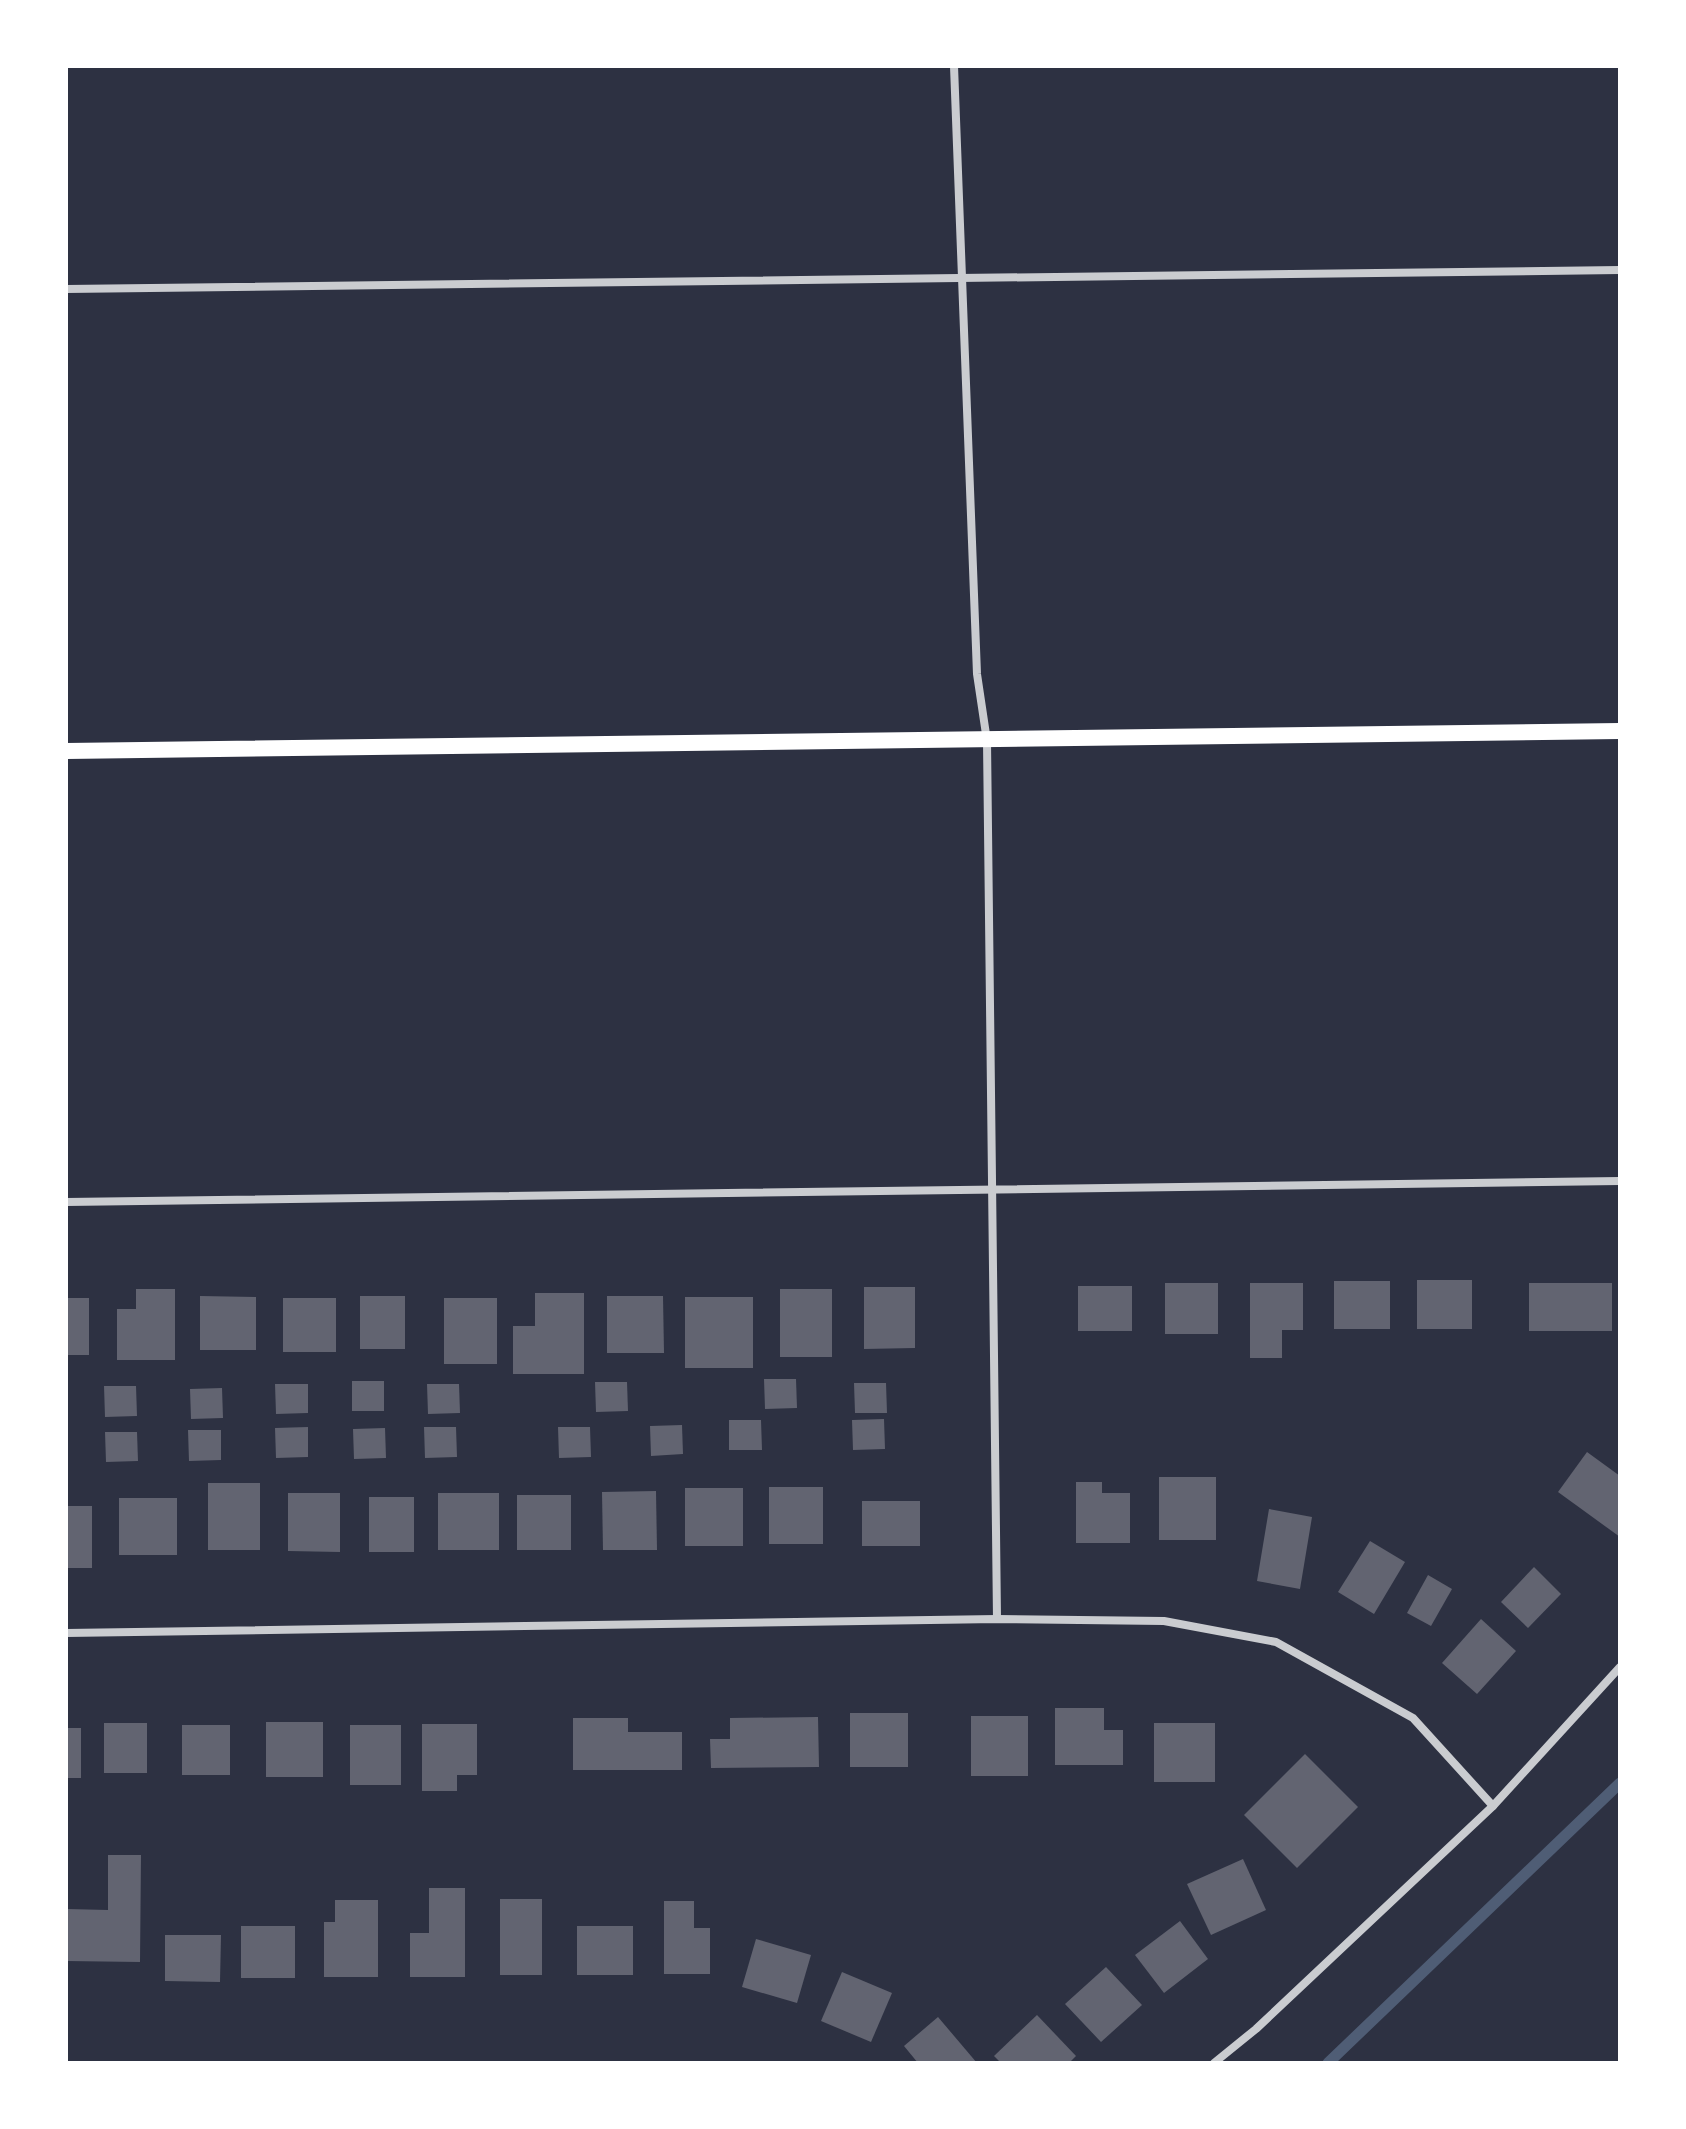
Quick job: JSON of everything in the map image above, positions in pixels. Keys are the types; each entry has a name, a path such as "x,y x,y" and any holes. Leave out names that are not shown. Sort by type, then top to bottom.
{"main road":[{"path":"66,751 1620,731"}],"street":[{"path":"954,66 977,674 987,741 997,1619"},
{"path":"66,289 1620,270"},
{"path":"66,1202 1620,1181"},
{"path":"66,1633 997,1619 1164,1621 1276,1642 1413,1718 1493,1806"},
{"path":"1214,2063 1256,2029 1493,1806 1620,1667"}],"building":[{"path":"1417,1280 1472,1280 1472,1329 1417,1329"},
{"path":"1334,1281 1390,1281 1390,1329 1334,1329"},
{"path":"1165,1283 1218,1283 1218,1334 1165,1334"},
{"path":"1250,1283 1303,1283 1303,1330 1282,1330 1282,1358 1250,1358"},
{"path":"1529,1283 1612,1283 1612,1331 1529,1331"},
{"path":"1078,1286 1132,1286 1132,1331 1078,1331"},
{"path":"864,1287 915,1287 915,1348 864,1349"},
{"path":"136,1289 175,1289 175,1360 117,1360 117,1309 136,1309"},
{"path":"780,1289 832,1289 832,1357 780,1357"},
{"path":"535,1293 584,1293 584,1374 513,1374 513,1326 535,1326"},
{"path":"200,1296 256,1297 256,1350 200,1350"},
{"path":"360,1296 405,1296 405,1349 360,1349"},
{"path":"607,1296 663,1296 664,1353 607,1353"},
{"path":"685,1297 753,1297 753,1368 685,1368"},
{"path":"66,1298 89,1298 89,1355 66,1355"},
{"path":"283,1298 336,1298 336,1352 283,1352"},
{"path":"444,1298 497,1298 497,1364 444,1364"},
{"path":"764,1379 796,1379 797,1408 765,1409"},
{"path":"352,1381 384,1381 384,1411 352,1411"},
{"path":"595,1382 627,1382 628,1411 596,1412"},
{"path":"854,1383 886,1383 887,1413 855,1413"},
{"path":"275,1384 308,1384 308,1413 276,1414"},
{"path":"427,1384 459,1384 460,1413 428,1414"},
{"path":"104,1386 136,1386 137,1416 105,1417"},
{"path":"222,1388 223,1418 191,1419 190,1389"},
{"path":"884,1419 885,1449 853,1450 852,1420"},
{"path":"729,1420 761,1420 762,1450 729,1450"},
{"path":"682,1425 683,1454 651,1456 650,1426"},
{"path":"308,1427 308,1457 276,1458 275,1428"},
{"path":"424,1427 456,1427 457,1457 425,1458"},
{"path":"558,1427 590,1427 591,1457 559,1458"},
{"path":"385,1428 386,1458 354,1459 353,1429"},
{"path":"188,1430 221,1430 221,1460 189,1461"},
{"path":"105,1432 137,1432 138,1461 106,1462"},
{"path":"1587,1452 1620,1476 1620,1537 1558,1492"},
{"path":"1159,1477 1216,1477 1216,1540 1159,1540"},
{"path":"1076,1482 1102,1482 1102,1493 1130,1493 1130,1543 1076,1543"},
{"path":"208,1483 260,1483 260,1550 208,1550"},
{"path":"769,1487 823,1487 823,1544 769,1544"},
{"path":"685,1488 743,1488 743,1546 685,1546"},
{"path":"656,1491 657,1550 603,1550 602,1492"},
{"path":"288,1493 340,1493 340,1552 288,1551"},
{"path":"438,1493 499,1493 499,1550 438,1550"},
{"path":"517,1495 571,1495 571,1550 517,1550"},
{"path":"369,1497 414,1497 414,1552 369,1552"},
{"path":"119,1498 177,1498 177,1555 119,1555"},
{"path":"862,1501 920,1501 920,1546 862,1546"},
{"path":"66,1506 92,1506 92,1568 66,1568"},
{"path":"1269,1509 1312,1517 1300,1589 1257,1581"},
{"path":"1370,1541 1405,1562 1374,1614 1338,1592"},
{"path":"1534,1567 1561,1594 1528,1628 1501,1602"},
{"path":"1428,1575 1452,1589 1431,1626 1407,1613"},
{"path":"1481,1619 1516,1651 1477,1694 1442,1663"},
{"path":"1055,1708 1104,1708 1104,1730 1123,1730 1123,1765 1055,1765"},
{"path":"850,1713 908,1713 908,1767 850,1767"},
{"path":"971,1716 1028,1716 1028,1776 971,1776"},
{"path":"818,1717 819,1767 711,1768 710,1739 730,1739 730,1718"},
{"path":"573,1718 628,1718 628,1732 682,1732 682,1770 573,1770"},
{"path":"266,1722 323,1722 323,1777 266,1777"},
{"path":"104,1723 147,1723 147,1773 104,1773"},
{"path":"1154,1723 1215,1723 1215,1782 1154,1782"},
{"path":"422,1724 477,1724 477,1775 457,1775 457,1791 422,1791"},
{"path":"182,1725 230,1725 230,1775 182,1775"},
{"path":"350,1725 401,1725 401,1785 350,1785"},
{"path":"66,1728 81,1728 81,1778 66,1778"},
{"path":"1305,1754 1358,1807 1297,1868 1244,1815"},
{"path":"108,1855 141,1855 140,1962 66,1961 67,1909 108,1910"},
{"path":"1243,1859 1266,1910 1211,1935 1187,1884"},
{"path":"429,1888 465,1888 465,1977 410,1977 410,1933 429,1933"},
{"path":"500,1899 542,1899 542,1975 500,1975"},
{"path":"335,1900 378,1900 378,1977 324,1977 324,1922 335,1922"},
{"path":"664,1901 694,1901 694,1928 710,1928 710,1974 664,1974"},
{"path":"1180,1921 1208,1959 1164,1993 1135,1955"},
{"path":"241,1926 295,1926 295,1978 241,1978"},
{"path":"577,1926 633,1926 633,1975 577,1975"},
{"path":"165,1935 221,1935 220,1982 165,1981"},
{"path":"756,1939 811,1955 797,2003 742,1987"},
{"path":"1106,1967 1142,2005 1101,2042 1065,2004"},
{"path":"842,1972 892,1993 871,2042 821,2021"},
{"path":"1037,2015 1076,2056 1069,2063 1001,2063 994,2056"},
{"path":"938,2017 977,2063 918,2063 904,2046"}],"waterway":[{"path":"1328,2063 1620,1783"}]}
